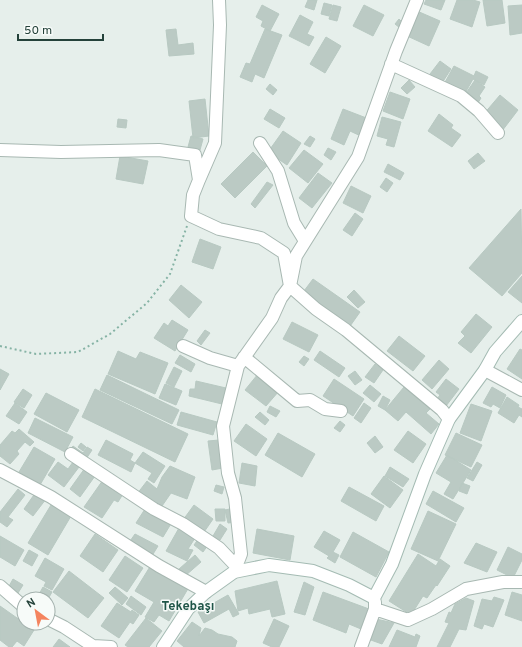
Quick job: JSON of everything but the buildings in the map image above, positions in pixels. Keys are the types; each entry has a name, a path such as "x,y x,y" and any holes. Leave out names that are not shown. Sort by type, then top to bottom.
{"street":[{"path":"219,0 220,25 215,143 193,195 190,216 219,229 261,238 284,253 296,256"},
{"path":"236,570 241,554 241,547 235,498 228,473 223,426 241,362 272,318 281,298 290,286 296,256 358,157 417,0"},
{"path":"392,64 461,96 479,111 498,133"},
{"path":"260,143 278,171 294,223 305,241"},
{"path":"0,150 60,152 159,150 195,155 199,180"},
{"path":"284,253 290,286 442,410 448,419"},
{"path":"361,647 375,604 392,564 425,474 448,419 485,370 495,352 522,321"},
{"path":"183,346 210,358 241,362 298,401 310,400 325,409 340,411"},
{"path":"485,370 522,390"},
{"path":"71,454 154,508 161,511 165,516 183,524 207,540 218,548 236,570"},
{"path":"0,470 51,497 153,562 206,592"},
{"path":"163,647 188,610 206,592 236,570 269,565 313,571 349,585 375,604 408,620 432,609 466,589 503,582 522,582"},
{"path":"0,586 16,600"},
{"path":"56,623 93,646 111,647"}],"path":[{"path":"0,346 36,354 78,352 110,334 147,303 170,274 190,216"}],"district":[{"name":"Tekebaşı","path":"188,605"}]}
